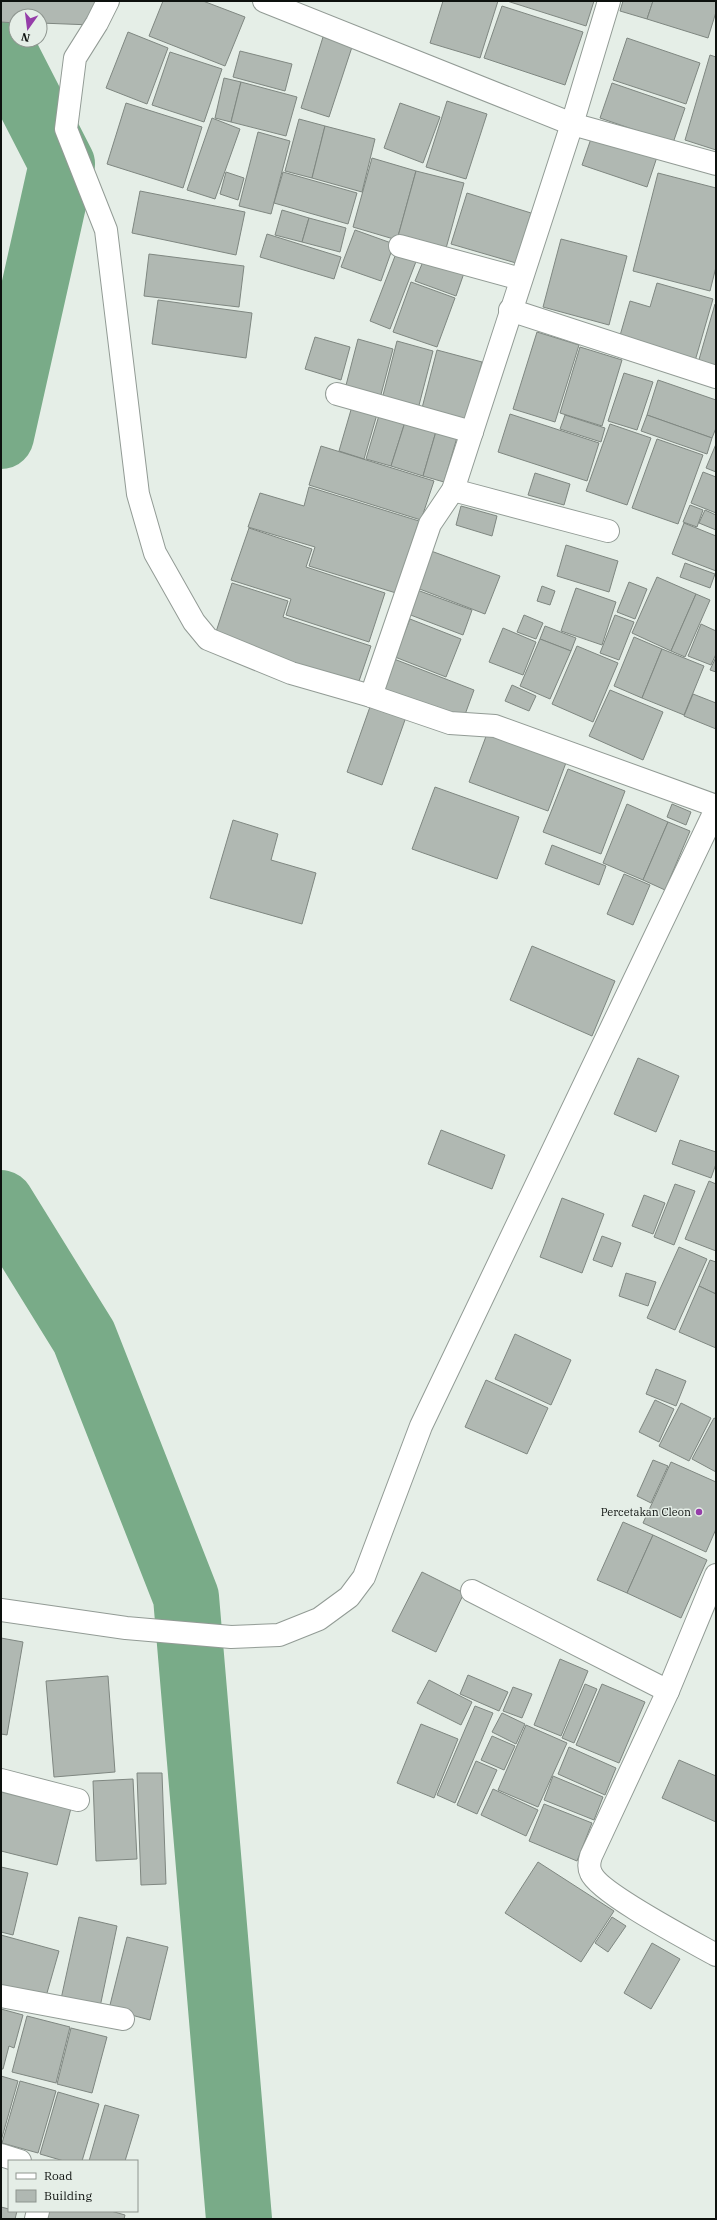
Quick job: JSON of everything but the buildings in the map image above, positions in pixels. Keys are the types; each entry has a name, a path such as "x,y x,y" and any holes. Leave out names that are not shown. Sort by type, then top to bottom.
{"street":[{"path":"1,1610 126,1628 231,1637 279,1635 319,1619 349,1597 364,1577 421,1426 716,807 495,726 450,723 371,696 291,673 208,639 194,622 154,553 138,494 106,230 66,129 75,58 97,23 108,1"},
{"path":"264,1 572,124 716,164"},
{"path":"371,696 430,524 453,490 510,310 572,124 609,1"},
{"path":"400,246 521,279"},
{"path":"510,310 716,377"},
{"path":"337,394 472,432"},
{"path":"453,490 608,531"},
{"path":"716,1575 668,1691 588,1864 591,1875 612,1894 716,1955"},
{"path":"472,1591 668,1691"},
{"path":"1,1780 78,1800"},
{"path":"1,1996 122,2019"},
{"path":"1,2155 17,2160"}],"waterway":[{"path":"1,45 62,164 1,436"},
{"path":"1,1203 84,1337 186,1597 239,2219"}],"place":[{"name":"Percetakan Cleon","path":"699,1512"}]}
